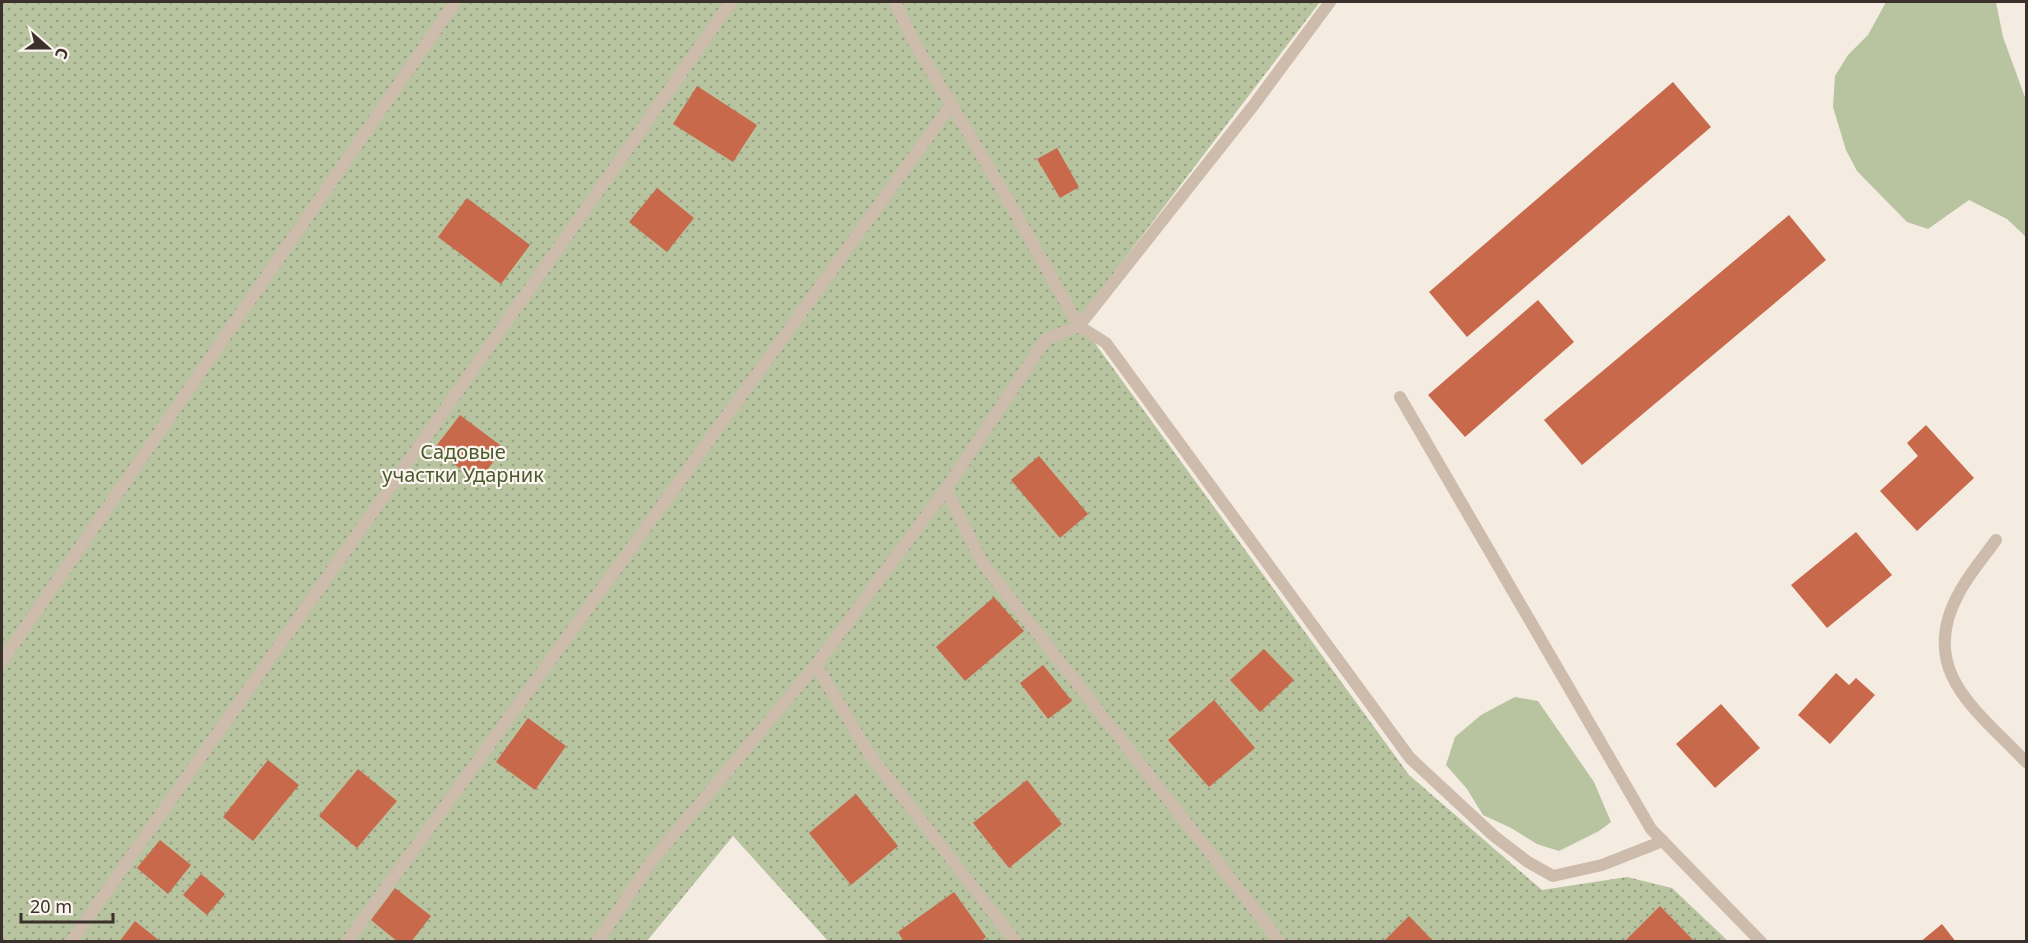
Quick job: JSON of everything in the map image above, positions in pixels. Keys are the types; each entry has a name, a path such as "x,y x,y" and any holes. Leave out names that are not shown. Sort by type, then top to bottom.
{"lane":[{"path":"2,661 455,2"},
{"path":"71,942 731,2"},
{"path":"895,2 914,42 1079,326 1106,343 1410,758 1494,836 1528,862 1553,876 1602,865 1663,841"},
{"path":"597,942 651,862 816,665 946,489 1046,339 1079,326 1253,106 1330,2"},
{"path":"347,942 951,105"},
{"path":"1400,398 1651,829 1761,942"},
{"path":"946,489 981,561 1280,942"},
{"path":"1996,540 1959,593 1943,639 1946,663 1959,691 2026,762"},
{"path":"816,665 870,755 1016,942"}],"green space":[{"name":"Садовые участки Ударник","path":"2,2 1320,2 1078,320 1409,775 1542,890 1627,877 1672,888 1728,941 828,941 733,836 647,941 2,942"},
{"path":"1886,2 1996,2 2003,37 2026,100 2026,237 2007,219 1969,200 1928,229 1907,222 1857,171 1846,150 1833,107 1835,76 1848,55 1868,35"},
{"path":"1515,697 1538,701 1594,782 1611,822 1599,831 1559,851 1537,844 1483,815 1467,789 1446,765 1455,737 1481,715"}],"building":[{"path":"1673,82 1711,127 1467,337 1429,292"},
{"path":"697,86 757,125 733,162 673,124"},
{"path":"1057,148 1079,187 1060,198 1037,159"},
{"path":"657,188 694,218 667,252 629,222"},
{"path":"467,198 530,245 501,284 438,237"},
{"path":"1789,215 1826,260 1582,465 1544,420"},
{"path":"1538,300 1574,342 1465,437 1428,395"},
{"path":"460,415 504,448 478,482 434,449"},
{"path":"1926,425 1974,478 1917,531 1880,491 1918,456 1907,443"},
{"path":"1039,456 1088,514 1060,538 1011,480"},
{"path":"1856,532 1892,575 1827,628 1791,585"},
{"path":"994,597 1024,631 965,681 936,647"},
{"path":"1264,649 1294,680 1260,712 1230,680"},
{"path":"1043,665 1072,701 1048,719 1020,683"},
{"path":"1836,673 1849,685 1856,678 1875,695 1830,744 1798,715"},
{"path":"1214,700 1255,748 1209,787 1168,740"},
{"path":"1721,704 1760,748 1715,788 1676,744"},
{"path":"528,718 566,746 535,790 496,762"},
{"path":"268,760 299,785 253,841 223,817"},
{"path":"358,769 397,801 357,848 319,816"},
{"path":"1027,780 1062,824 1009,868 973,823"},
{"path":"856,794 898,846 851,885 809,833"},
{"path":"160,840 191,865 168,894 137,868"},
{"path":"201,874 225,894 207,915 183,895"},
{"path":"395,888 431,916 411,942 398,942 371,920"},
{"path":"954,892 986,937 980,942 904,942 898,932"},
{"path":"1660,906 1695,942 1624,942"},
{"path":"1409,916 1434,942 1383,942"},
{"path":"135,921 161,942 119,942"},
{"path":"1942,924 1956,942 1920,942"}]}
